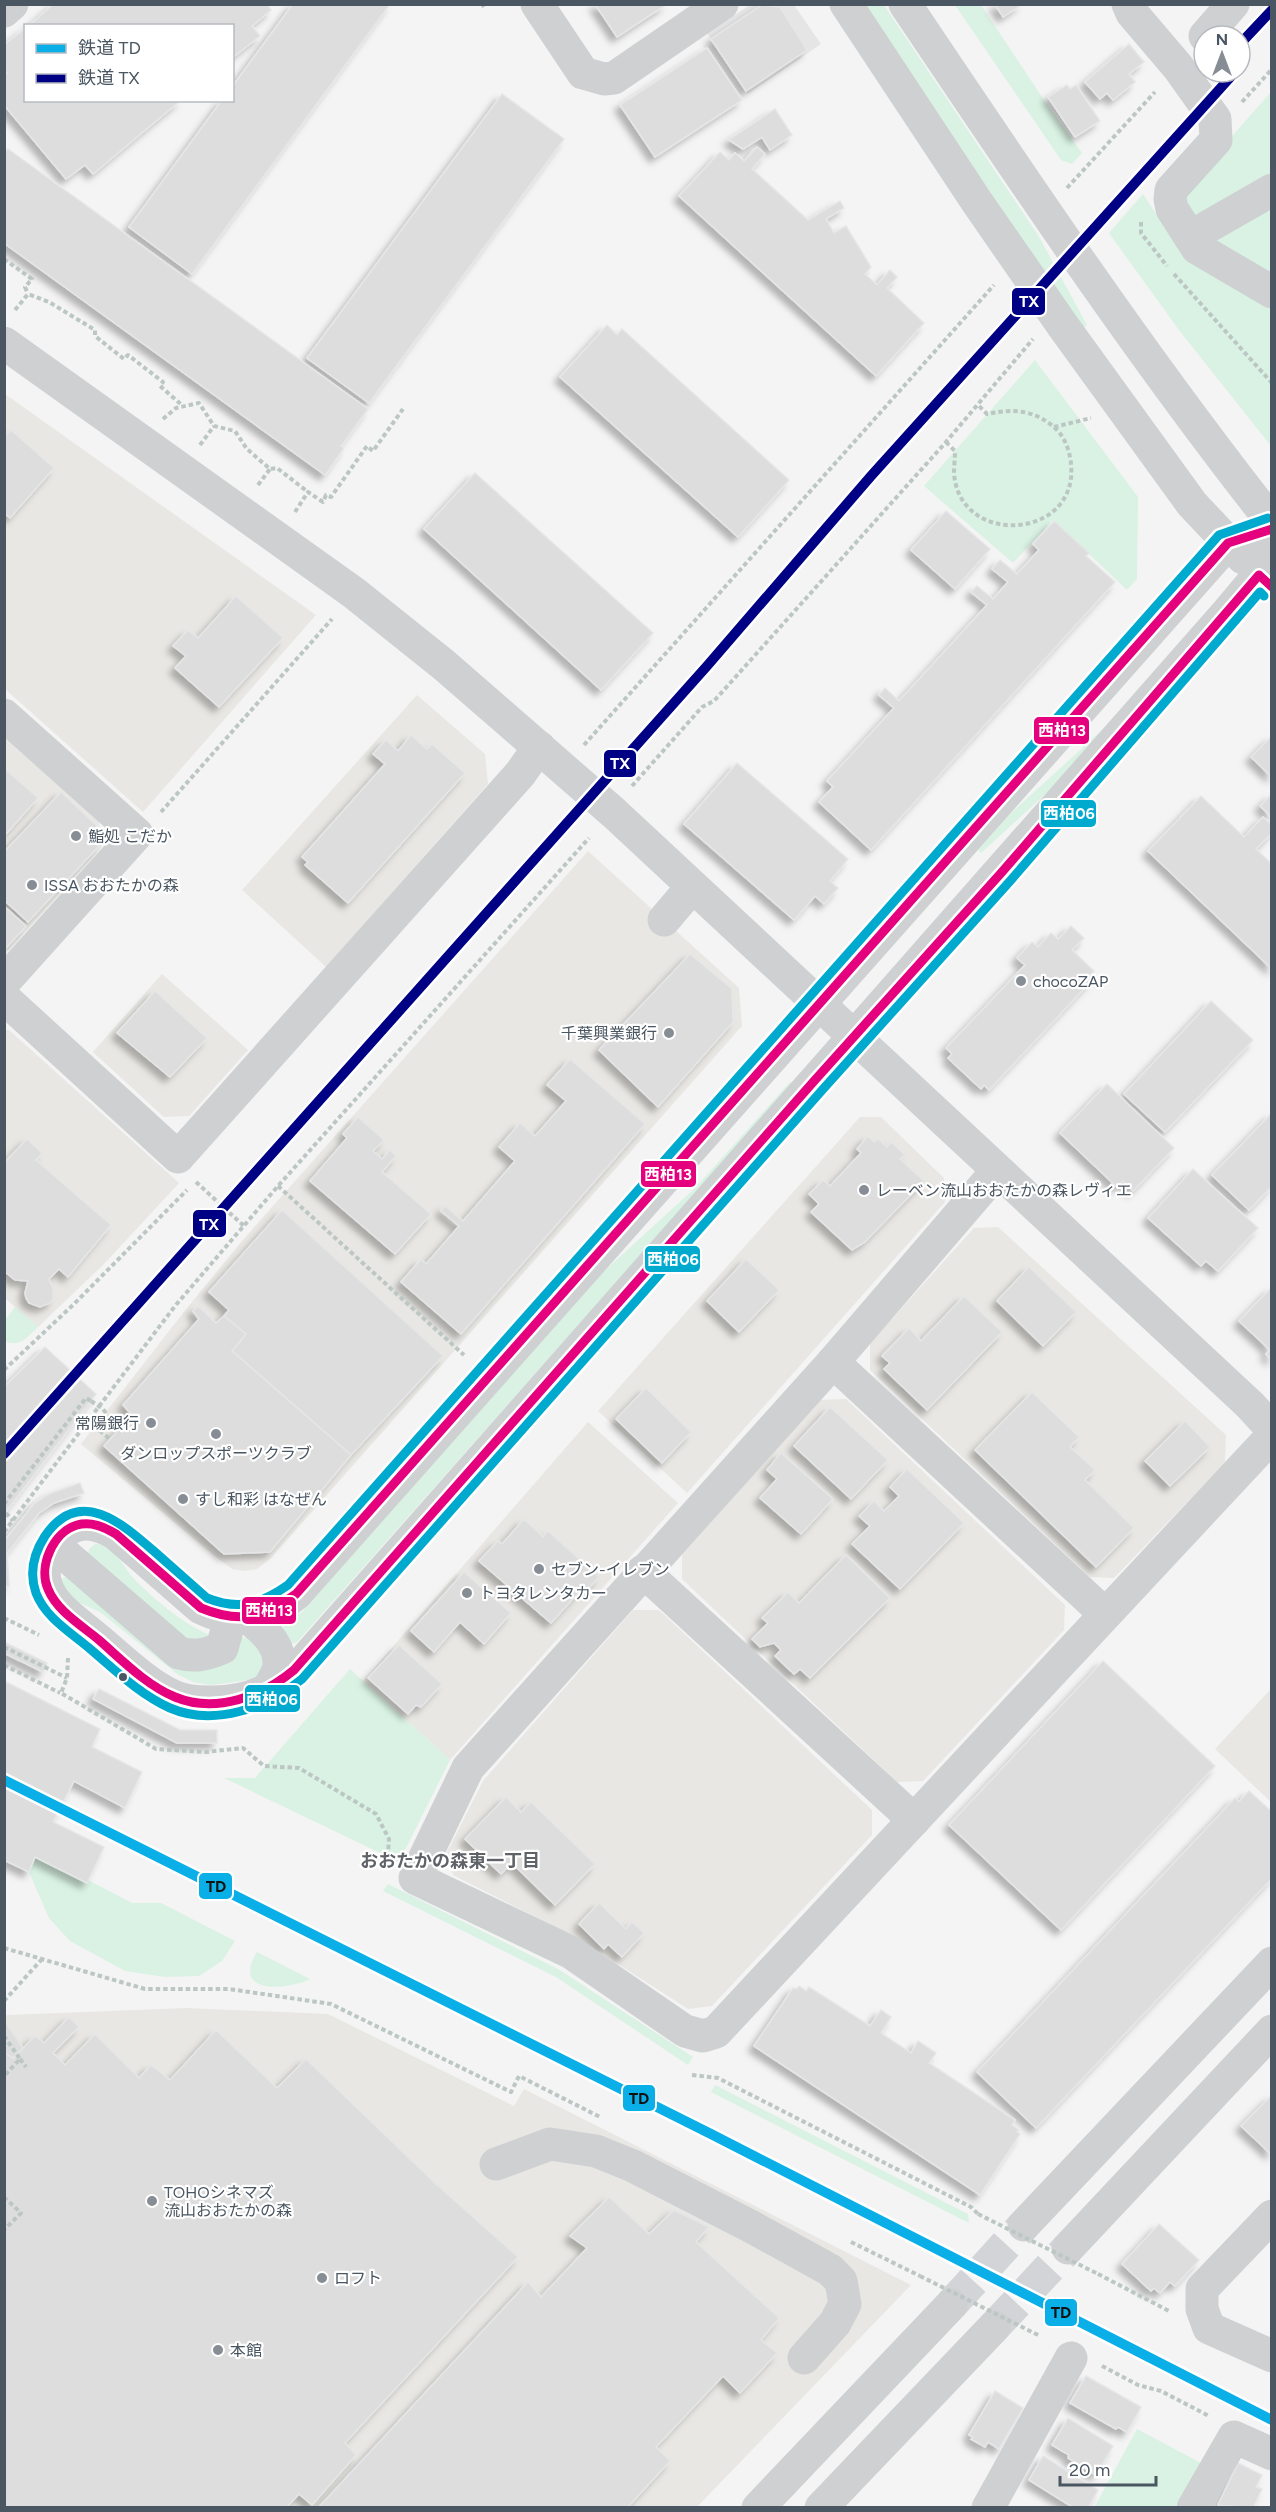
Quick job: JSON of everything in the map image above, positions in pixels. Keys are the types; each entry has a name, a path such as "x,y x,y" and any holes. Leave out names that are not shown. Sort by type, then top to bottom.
{"street":[{"path":"4,11 12,4"},
{"path":"537,4 583,73 604,79 614,78 722,4"},
{"path":"846,4 1063,326 1192,504 1265,581"},
{"path":"905,4 1048,219 1226,464 1272,522"},
{"path":"1128,4 1132,13 1178,67 1215,119 1216,140 1171,190 1172,209 1197,248 1272,292"},
{"path":"1216,24 1233,4"},
{"path":"1178,67 1192,51"},
{"path":"1190,237 1272,190"},
{"path":"4,343 354,593 444,665 539,747 820,1006 855,1035 997,1171 1250,1405 1272,1429"},
{"path":"239,1618 264,1614 296,1594 820,1006 1228,543 1272,529"},
{"path":"268,1690 277,1672 278,1657 270,1636 239,1618 201,1608 116,1534 103,1526 88,1524 73,1527 54,1545 47,1556 45,1580 57,1604 130,1667 174,1697 198,1702 244,1700 268,1690 283,1681 305,1660 855,1035 1265,581 1272,540"},
{"path":"4,715 137,834 4,982"},
{"path":"4,998 178,1157 520,774 539,747"},
{"path":"664,920 692,887"},
{"path":"997,1171 832,1362 468,1768 415,1878 570,1952 685,2031 703,2036 716,2032 914,1820 1037,1673 1105,1614 1272,1436"},
{"path":"832,1362 1105,1614"},
{"path":"54,1545 179,1653 193,1656 207,1655 222,1648 239,1618"},
{"path":"643,1571 871,1765 914,1820"},
{"path":"1024,2225 1272,1963"},
{"path":"1068,2248 1272,2031"},
{"path":"496,2164 550,2145 596,2151 653,2176 830,2270 841,2281 845,2304 835,2323 804,2358"},
{"path":"1272,2216 1202,2289 1202,2309 1209,2328 1272,2356"},
{"path":"758,2508 951,2305"},
{"path":"821,2508 994,2327"},
{"path":"988,2508 1071,2358"},
{"path":"1192,2508 1234,2437 1272,2454"}],"path":[{"path":"1066,190 1178,67"},
{"path":"1170,199 1142,212 1141,233 1167,266 1272,383"},
{"path":"4,259 32,279 25,287 28,294 49,302 95,330 95,336 124,359 129,356 163,382 160,386 183,406"},
{"path":"583,745 998,281"},
{"path":"15,310 28,294"},
{"path":"630,788 702,707 714,701 946,442 1035,336"},
{"path":"163,419 176,408 199,403 214,426 235,431 247,449 270,469"},
{"path":"946,442 956,451 954,475 960,493 970,509 985,520 1003,526 1022,526 1040,521 1056,508 1067,492 1072,472 1070,452 1061,434 1046,420 1028,411 1008,410 987,414 978,405"},
{"path":"256,488 270,469 277,468 323,502 326,495 331,497 367,446 373,451 403,409"},
{"path":"1054,427 1096,417"},
{"path":"200,446 214,426"},
{"path":"293,515 308,492"},
{"path":"137,834 152,822 332,619"},
{"path":"4,1532 175,1306 278,1186 589,838"},
{"path":"195,1182 244,1226"},
{"path":"278,1186 467,1358"},
{"path":"4,1370 74,1304 187,1190"},
{"path":"4,1504 86,1398 103,1409 118,1431"},
{"path":"88,1421 110,1439"},
{"path":"6,1513 13,1521"},
{"path":"4,1618 47,1639"},
{"path":"4,1647 68,1678"},
{"path":"61,1693 68,1678 68,1650"},
{"path":"4,1665 61,1693 156,1749 206,1752 243,1748 264,1767 299,1768 376,1814 389,1839 388,1854 390,1857"},
{"path":"4,1948 145,1989 229,1989 331,2004 511,2092 519,2076 603,2118"},
{"path":"4,2001 42,1959"},
{"path":"4,2036 26,2067"},
{"path":"4,2076 20,2060"},
{"path":"692,2075 718,2078 1168,2311 1202,2309"},
{"path":"4,2197 21,2212 4,2230"},
{"path":"4,2219 10,2224"},
{"path":"846,2240 1040,2336"},
{"path":"1071,2358 1094,2361 1138,2385 1161,2391 1226,2425 1234,2437"}],"shaded area":[{"path":"750,5 794,5 821,44 748,94 707,33"},
{"path":"5,394 316,615 143,812 5,689"},
{"path":"417,695 485,754 488,784 326,967 242,890"},
{"path":"6,739 99,821 102,847 9,950 5,950"},
{"path":"588,851 739,988 742,1026 271,1558 257,1569 244,1571 232,1569 81,1444 241,1242"},
{"path":"162,974 248,1050 189,1116 164,1117 93,1052"},
{"path":"4,1030 9,1030 179,1183 104,1264 38,1327 5,1298"},
{"path":"860,1117 881,1117 944,1178 945,1202 687,1493 598,1411"},
{"path":"998,1227 1226,1435 1225,1463 1114,1578 1090,1577 870,1370 870,1343 974,1228"},
{"path":"846,1399 1065,1605 1064,1630 923,1781 897,1782 682,1579 682,1555 820,1400"},
{"path":"588,1422 678,1503 450,1760 363,1681"},
{"path":"633,1610 659,1610 872,1810 872,1835 712,2006 688,2009 579,1939 453,1875 447,1852 483,1781"},
{"path":"1271,1689 1271,1802 1215,1749"},
{"path":"186,2008 328,2014 514,2106 524,2089 911,2285 697,2507 5,2508 4,2018 7,2015"}],"green space":[{"path":"864,5 884,5 1038,235 1087,325 1082,329"},
{"path":"955,5 981,5 1082,153 1072,164 1061,160"},
{"path":"1271,92 1271,275 1203,235 1184,207 1183,192"},
{"path":"1143,194 1184,257 1271,308 1271,446 1179,330 1109,233"},
{"path":"1035,360 1138,497 1137,579 1127,590 1053,520 1013,563 924,486"},
{"path":"1103,729 1051,789 981,853 978,850 1010,814"},
{"path":"790,1082 793,1083 297,1642 290,1645 282,1628 303,1611 601,1274 695,1188"},
{"path":"15,1307 38,1327 23,1340 10,1343 5,1341 5,1320"},
{"path":"95,1544 114,1552 135,1580 172,1612 214,1637 194,1642 184,1636 88,1554 89,1549"},
{"path":"68,1576 173,1660 241,1637 263,1639 266,1671 252,1679 228,1683 210,1685 193,1682 177,1674 100,1612 73,1600 61,1583 63,1578"},
{"path":"350,1669 450,1760 399,1862 224,1778 255,1778"},
{"path":"35,1857 86,1883 88,1880 132,1903 161,1903 235,1941 222,1961 199,1976 165,1977 125,1971 70,1941 49,1918 29,1872"},
{"path":"388,1884 558,1969 693,2057 688,2065 556,1977 383,1891"},
{"path":"257,1952 310,1979 288,1986 275,1987 264,1986 256,1982 251,1976 251,1966"},
{"path":"715,2085 968,2214 969,2223 711,2092"},
{"path":"1137,2429 1201,2463 1175,2507 1094,2508"}],"building":[{"path":"54,4 267,4 271,10 252,26 260,36 234,56 234,24 31,24"},
{"path":"293,4 390,4 192,274 129,227 221,102 234,102 234,84"},
{"path":"595,4 667,4 617,37"},
{"path":"995,4 1022,4 1003,17"},
{"path":"762,5 780,7 807,50 746,91 711,39"},
{"path":"24,30 24,102 179,102 93,174 85,165 66,179 4,105 4,75 7,73 4,69 4,45"},
{"path":"1129,44 1144,62 1129,74 1135,82 1113,100 1107,93 1100,99 1085,82"},
{"path":"707,48 742,100 655,157 620,105"},
{"path":"1067,85 1070,89 1076,85 1100,121 1075,137 1048,97"},
{"path":"502,94 564,139 369,403 307,358"},
{"path":"775,109 792,135 770,150 762,137 743,149 729,140"},
{"path":"757,147 765,154 752,169 808,220 840,201 844,208 826,219 834,233 846,226 871,267 865,274 877,285 890,270 897,277 887,288 924,323 876,376 679,196 720,152 729,160 735,153 744,161"},
{"path":"8,149 368,409 341,446 344,448 325,475 4,243 4,153"},
{"path":"607,325 617,335 622,329 789,480 738,537 560,377"},
{"path":"11,430 54,468 10,518 4,513 4,437"},
{"path":"475,473 653,633 601,690 424,529"},
{"path":"946,511 990,549 955,589 911,550"},
{"path":"1054,521 1089,553 1086,556 1115,582 871,850 819,802 833,787 827,781 894,708 879,695 885,688 899,701 987,605 971,592 977,586 993,599 1008,582 992,569 1000,560 1017,574 1039,550 1033,544"},
{"path":"236,596 283,638 219,707 175,668 186,656 173,646 188,630 198,638"},
{"path":"411,735 427,749 432,744 465,773 348,903 305,865 308,862 302,857 385,764 373,754 386,740 398,751"},
{"path":"1272,736 1272,777 1251,757"},
{"path":"737,763 848,859 830,881 838,888 824,904 815,896 794,920 684,824"},
{"path":"4,768 38,798 6,834 4,833"},
{"path":"61,792 97,826 99,846 28,922 4,900 4,852"},
{"path":"1272,794 1272,817 1260,806"},
{"path":"1201,796 1244,837 1263,817 1272,825 1272,833 1256,849 1272,864 1272,969 1148,851"},
{"path":"4,906 26,926 6,948 4,946"},
{"path":"1071,926 1084,938 1072,950 1094,971 1090,975 1093,979 989,1090 984,1085 981,1089 948,1058 952,1054 946,1048 1025,965 1017,958 1032,942 1038,947 1051,933 1058,939"},
{"name":"千葉興業銀行","path":"690,954 732,989 733,1022 658,1107 599,1050"},
{"path":"155,991 207,1038 170,1077 117,1033"},
{"path":"1211,1001 1253,1040 1165,1132 1124,1094"},
{"path":"570,1059 645,1124 461,1334 401,1282 421,1259 426,1264 459,1226 441,1211 445,1206 463,1221 515,1161 499,1147 520,1123 535,1136 566,1101 547,1085"},
{"path":"1107,1084 1174,1148 1133,1191 1123,1181 1117,1187 1060,1133"},
{"path":"1272,1113 1272,1186 1249,1210 1212,1175"},
{"path":"358,1117 384,1140 373,1151 382,1159 390,1150 396,1156 382,1172 431,1214 395,1254 310,1181 347,1138 343,1134"},
{"name":"レーベン流山おおたかの森レヴィエ","path":"868,1136 874,1142 878,1139 887,1147 891,1142 905,1155 900,1159 924,1181 865,1242 852,1250 811,1212 819,1204 809,1194 823,1180 830,1186 861,1153 857,1149"},
{"path":"27,1139 42,1153 36,1160 111,1225 68,1277 59,1269 49,1279 53,1289 53,1299 50,1303 40,1307 29,1303 26,1298 28,1281 15,1280 4,1271 4,1163"},
{"path":"1193,1169 1258,1228 1218,1271 1206,1261 1201,1266 1148,1218"},
{"path":"282,1210 443,1356 351,1455 232,1351 246,1334 224,1316 229,1310 209,1292"},
{"path":"746,1259 779,1290 739,1332 707,1301"},
{"path":"1029,1267 1076,1312 1043,1346 997,1301"},
{"path":"1272,1287 1272,1360 1266,1354 1270,1350 1239,1321"},
{"path":"964,1296 1002,1332 927,1410 884,1369 890,1363 882,1356 909,1328 921,1341"},
{"path":"198,1306 216,1323 224,1316 246,1334 232,1351 351,1455 270,1552 224,1554 104,1446 132,1415 123,1405 199,1319 193,1311"},
{"path":"45,1347 96,1394 4,1514 4,1387"},
{"path":"646,1388 691,1432 662,1463 616,1419"},
{"path":"1032,1392 1079,1437 1070,1447 1095,1470 1085,1480 1134,1528 1096,1567 975,1450"},
{"path":"830,1407 888,1460 851,1499 794,1446"},
{"path":"1185,1421 1210,1447 1170,1486 1145,1461"},
{"path":"781,1453 833,1499 801,1534 760,1498 777,1479 767,1470"},
{"path":"907,1469 964,1523 900,1589 852,1544 870,1526 859,1516 874,1501 884,1511 899,1496 890,1487"},
{"path":"80,1483 84,1493 54,1503 39,1513 7,1553 9,1586 4,1586 4,1541 34,1504 49,1494"},
{"name":"セブン-イレブン","path":"524,1519 543,1537 548,1531 599,1577 585,1592 582,1589 551,1623 479,1561 498,1541 502,1544"},
{"path":"846,1555 890,1598 810,1678 800,1669 794,1674 775,1656 781,1650 774,1643 760,1647 752,1639 768,1623 762,1618 788,1592 799,1603"},
{"name":"トヨタレンタカー","path":"464,1572 511,1613 484,1644 460,1622 434,1652 411,1631"},
{"path":"4,1642 47,1663 43,1672 4,1653"},
{"path":"399,1645 442,1684 421,1707 416,1705 408,1714 368,1678"},
{"path":"1103,1661 1215,1766 1061,1930 949,1825"},
{"path":"4,1681 100,1729 92,1747 142,1772 125,1808 74,1781 53,1822 104,1847 87,1883 35,1857 29,1872 4,1860"},
{"path":"99,1689 180,1730 217,1730 217,1743 177,1743 93,1699"},
{"path":"1249,1791 1272,1812 1272,1878 1036,2128 977,2072 1235,1798 1239,1802"},
{"path":"506,1797 521,1812 531,1802 595,1864 555,1905 512,1863 501,1874 465,1839"},
{"path":"599,1903 626,1929 632,1922 644,1933 622,1957 608,1944 604,1949 579,1924"},
{"path":"799,1986 806,1991 809,1987 870,2026 881,2010 891,2017 881,2033 911,2053 918,2041 936,2053 929,2063 1015,2120 1012,2125 1019,2130 1017,2132 1020,2134 980,2195 754,2046 793,1988 797,1989"},
{"name":"本館","path":"69,2017 79,2027 53,2053 65,2065 95,2034 139,2078 151,2065 170,2080 216,2030 277,2088 306,2059 437,2185 518,2257 345,2443 356,2455 312,2505 299,2494 286,2508 4,2508 4,2052 13,2058 35,2036 44,2043"},
{"path":"4,2020 23,2048 13,2058 4,2052"},
{"path":"1272,2095 1272,2153 1271,2154 1241,2126"},
{"path":"609,2197 649,2234 674,2210 709,2227 696,2242 779,2318 761,2340 777,2353 740,2393 723,2376 656,2447 670,2461 627,2508 318,2508 528,2282 541,2297 587,2248 570,2236"},
{"path":"1159,2224 1199,2260 1175,2286 1170,2282 1160,2293 1154,2288 1151,2291 1122,2264"},
{"path":"1086,2376 1141,2407 1127,2432 1118,2427 1116,2429 1070,2403"},
{"path":"995,2391 1023,2408 999,2449 988,2442 985,2447 971,2439 973,2437 969,2435"},
{"path":"1068,2418 1113,2446 1096,2475 1052,2445"},
{"path":"1043,2456 1098,2490 1088,2508 1074,2508 1029,2480"},
{"path":"1238,2463 1262,2475 1256,2487 1262,2489 1253,2508 1218,2505"}],"tunnel":[{"path":"951,2305 1024,2225"},
{"path":"994,2327 1068,2248"}],"rail line":[{"name":"TX","path":"1252,31 1272,10"},
{"name":"TX","path":"4,1454 707,666 871,476 1224,84"},
{"name":"TD","path":"4,1780 711,2134 1272,2420"}],"transit line":[{"name":"西柏06","path":"1264,596 1260,592 1011,880 824,1088 302,1679 273,1698 239,1712 204,1716 187,1713 170,1708 137,1688 59,1624 45,1609 36,1593 33,1578 38,1549 45,1536 58,1521 72,1513 87,1511 101,1514 130,1531 207,1598 229,1604 249,1604 268,1597 288,1585 1219,535 1268,518"},
{"name":"西柏13","path":"1272,529 1228,543 296,1594 273,1609 251,1616 239,1617 215,1613 201,1608 116,1534 97,1525 82,1524 68,1529 61,1535 46,1561 45,1580 57,1604 144,1679 164,1692 191,1702 207,1704 238,1700 268,1688 294,1670 815,1080 1002,872 1259,575 1272,587"}],"place":[{"name":"鮨処 こだか","path":"76,836"},
{"name":"ISSA おおたかの森","path":"32,885"},
{"name":"chocoZAP","path":"1021,981"},
{"name":"千葉興業銀行","path":"669,1033"},
{"name":"レーベン流山おおたかの森レヴィエ","path":"864,1190"},
{"name":"常陽銀行","path":"151,1423"},
{"name":"ダンロップスポーツクラブ","path":"216,1434"},
{"name":"すし和彩 はなぜん","path":"183,1499"},
{"name":"セブン-イレブン","path":"539,1569"},
{"name":"トヨタレンタカー","path":"467,1593"},
{"name":"TOHOシネマズ 流山おおたかの森","path":"152,2201"},
{"name":"ロフト","path":"322,2278"},
{"name":"本館","path":"218,2350"}],"district":[{"name":"おおたかの森東一丁目","path":"450,1861"}]}
